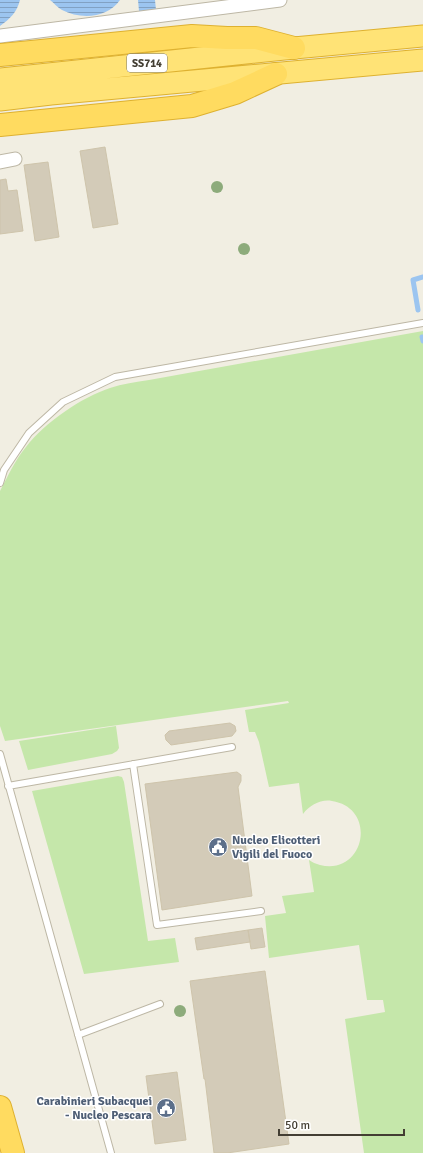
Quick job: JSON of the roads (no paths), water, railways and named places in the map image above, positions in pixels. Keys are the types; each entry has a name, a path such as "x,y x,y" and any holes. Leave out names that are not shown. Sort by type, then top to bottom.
{"highway":[{"path":"0,55 192,36 256,38 294,48"},
{"name":"SS714","path":"0,79 423,36"},
{"name":"SS714","path":"0,100 423,60"},
{"path":"0,125 192,106 235,93 276,74"},
{"path":"0,1107 13,1153"}],"street":[{"path":"0,36 280,0"},
{"path":"0,162 15,158"}],"lane":[{"path":"0,483 4,470 29,433 63,402 115,377 423,323"},
{"path":"8,786 232,747"},
{"path":"0,754 111,1153"},
{"path":"133,764 157,925 261,911"},
{"path":"78,1035 160,1004"}],"water":[{"path":"0,0 20,0 13,15 0,26"},
{"path":"50,0 120,0 109,11 94,16 86,16 69,13 62,10"},
{"path":"138,0 155,0 156,10 139,11"}],"waterway":[{"path":"418,310 413,280 423,277"},
{"path":"422,337 423,341"}],"place":[{"name":"Nucleo Elicotteri Vigili del Fuoco","path":"218,847"},
{"name":"Carabinieri Subacquei - Nucleo Pescara","path":"166,1108"}]}
